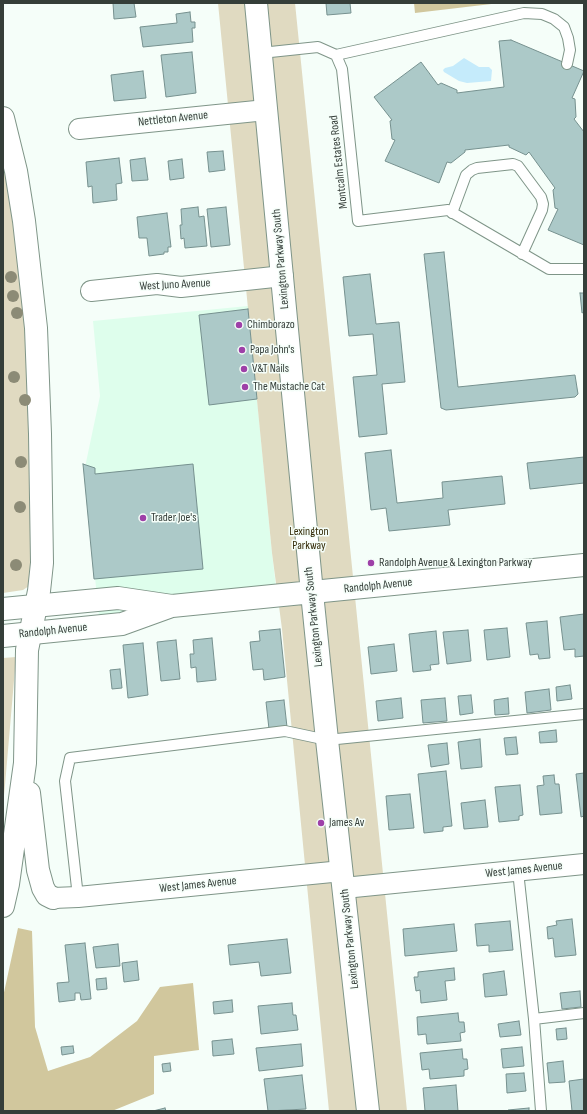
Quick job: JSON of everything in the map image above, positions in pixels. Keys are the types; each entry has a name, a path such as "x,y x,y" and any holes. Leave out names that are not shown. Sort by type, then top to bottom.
{"main road":[{"name":"Lexington Parkway South","path":"256,3 312,593 368,1111"},
{"path":"3,118 16,171 24,221 36,328 40,434 42,563 36,606 27,650 26,763 38,870 43,888 47,895 53,898"},
{"name":"Randolph Avenue","path":"3,610 118,598 172,606 584,565"},
{"name":"Randolph Avenue","path":"3,636 122,624 172,606"},
{"path":"3,906 8,884 26,763"}],"street":[{"name":"Nettleton Avenue","path":"79,129 266,110"},
{"name":"West Juno Avenue","path":"91,292 157,284 181,287 283,276"},
{"name":"West James Avenue","path":"53,898 343,879 518,871 584,864"}],"lane":[{"path":"261,53 318,47 336,55 524,13 542,14 564,27 570,50 567,64"},
{"name":"Montcalm Estates Road","path":"336,55 342,69 358,221 448,210 452,212"},
{"path":"522,254 542,210 543,204 541,197 518,166 513,164 477,168 472,170 466,175 452,212 522,254 549,269 584,268"},
{"path":"78,897 65,781 70,758 285,731 327,740 584,714"},
{"path":"518,871 534,1019 541,1111"},
{"path":"534,1019 584,1013"}],"shaded area":[{"path":"414,3 500,3 415,13"},
{"path":"248,306 277,596 99,616 84,472 100,396 93,321"},
{"path":"18,928 32,931 35,1027 48,1071 90,1057 137,1021 160,987 193,983 199,1050 154,1056 154,1094 112,1111 3,1111 3,997"}],"green space":[{"name":"Lexington Parkway","path":"218,3 295,3 407,1111 329,1111 282,629 272,553"},
{"path":"3,152 16,219 31,388 31,581 29,586 23,590 3,593"},
{"path":"16,657 5,785 3,806 3,658"}],"water":[{"path":"464,58 479,67 489,67 492,70 491,81 467,83 459,81 444,72 443,70 445,68 453,66"}],"building":[{"path":"113,3 134,3 136,17 114,19"},
{"path":"326,3 350,3 351,13 327,15"},
{"path":"190,12 191,22 195,22 195,28 192,28 193,42 143,47 140,27 177,23 176,14"},
{"path":"511,40 584,71 572,98 575,99 576,117 574,119 584,132 584,245 548,230 558,209 555,208 553,190 555,188 529,152 526,155 509,147 509,145 465,150 465,152 451,163 447,162 439,183 385,161 395,140 392,139 390,121 392,120 374,97 421,62 438,85 441,83 457,90 457,93 504,87 499,41"},
{"path":"192,52 196,93 166,97 161,55"},
{"path":"143,71 146,98 114,101 111,75"},
{"path":"223,151 225,170 209,172 207,152"},
{"path":"119,158 122,183 116,184 117,200 93,203 92,186 88,187 86,162"},
{"path":"145,158 148,180 132,181 130,160"},
{"path":"182,159 184,178 170,180 168,161"},
{"path":"198,207 199,217 204,216 207,246 185,248 184,238 181,239 181,209"},
{"path":"226,207 230,245 211,247 207,209"},
{"path":"167,213 171,247 168,247 168,252 164,252 164,254 149,256 147,238 139,238 137,217"},
{"path":"444,252 458,387 575,375 578,394 575,397 446,410 441,408 424,254"},
{"path":"370,274 376,324 399,322 405,382 382,384 387,434 359,437 353,377 377,375 373,334 349,336 343,277"},
{"path":"580,293 584,293 584,312 582,313"},
{"path":"248,309 257,399 209,405 199,315"},
{"path":"391,450 397,503 443,498 442,482 502,476 505,504 448,510 450,525 389,531 386,508 371,510 365,453"},
{"path":"584,457 584,483 530,489 527,463"},
{"name":"Trader Joe's","path":"83,464 95,468 95,474 193,464 203,569 94,579"},
{"path":"584,614 584,656 575,657 575,649 564,650 560,617"},
{"path":"547,621 550,658 539,659 538,654 530,655 526,623"},
{"path":"507,628 510,657 487,660 484,630"},
{"path":"280,629 285,677 264,680 263,669 253,670 250,642 260,641 259,631"},
{"path":"468,630 471,661 447,664 443,632"},
{"path":"436,631 439,664 430,665 431,670 413,672 409,634"},
{"path":"212,638 216,680 197,682 196,667 191,668 190,654 194,654 193,640"},
{"path":"176,640 180,679 161,681 157,642"},
{"path":"143,643 148,695 128,698 123,645"},
{"path":"394,644 397,671 371,674 368,647"},
{"path":"120,669 122,688 112,689 110,670"},
{"path":"570,685 572,699 557,701 556,687"},
{"path":"549,689 551,710 527,713 525,692"},
{"path":"471,695 473,713 460,715 458,696"},
{"path":"401,698 403,718 378,721 376,701"},
{"path":"445,698 447,721 423,723 421,700"},
{"path":"508,698 509,714 495,715 494,700"},
{"path":"284,700 287,727 269,729 266,702"},
{"path":"556,730 557,742 540,743 539,732"},
{"path":"516,737 518,754 506,755 504,738"},
{"path":"480,739 482,767 461,769 458,742"},
{"path":"447,743 449,764 431,767 428,745"},
{"path":"446,771 452,826 443,827 443,831 424,833 418,774"},
{"path":"584,773 584,816 581,817 576,774"},
{"path":"554,775 555,784 559,784 562,813 540,815 537,786 544,785 543,776"},
{"path":"520,785 523,815 519,816 519,820 499,822 495,787"},
{"path":"410,794 414,828 389,830 386,796"},
{"path":"485,800 488,827 464,829 461,803"},
{"path":"572,919 576,955 555,957 553,938 548,939 547,927 557,925 556,921"},
{"path":"510,921 513,950 489,952 489,945 477,946 475,924"},
{"path":"454,924 457,951 405,956 403,929"},
{"path":"287,939 291,973 261,976 259,962 230,965 228,945"},
{"path":"85,943 91,999 81,1000 80,993 75,993 75,1000 59,1002 57,983 69,982 65,945"},
{"path":"118,944 120,966 96,968 93,947"},
{"path":"137,961 139,980 124,982 122,963"},
{"path":"454,968 455,980 445,981 447,1000 421,1003 420,990 416,991 414,977 418,977 418,972"},
{"path":"504,971 507,995 485,997 483,974"},
{"path":"106,978 107,989 97,990 96,979"},
{"path":"580,991 581,1007 562,1009 560,993"},
{"path":"232,1000 233,1012 214,1014 213,1002"},
{"path":"292,1003 293,1015 296,1015 298,1030 261,1034 258,1006"},
{"path":"458,1013 459,1022 464,1022 465,1032 460,1033 461,1041 427,1044 426,1034 418,1035 417,1017"},
{"path":"519,1021 521,1035 500,1037 498,1024"},
{"path":"566,1028 567,1039 557,1040 556,1029"},
{"path":"232,1039 234,1054 213,1056 212,1041"},
{"path":"301,1044 303,1066 259,1071 256,1048"},
{"path":"73,1046 74,1053 62,1055 61,1047"},
{"path":"522,1047 524,1066 503,1068 501,1049"},
{"path":"462,1049 463,1059 467,1059 468,1069 464,1070 464,1076 430,1079 429,1069 422,1070 420,1053"},
{"path":"563,1061 565,1082 549,1083 547,1063"},
{"path":"170,1063 171,1071 163,1072 162,1064"},
{"path":"524,1073 526,1091 507,1093 506,1074"},
{"path":"302,1075 306,1109 268,1111 264,1079"},
{"path":"584,1079 584,1111 572,1111 569,1081"},
{"path":"456,1085 458,1111 425,1111 423,1088"},
{"path":"165,1108 166,1111 153,1111"},
{"path":"529,1108 529,1111 508,1111 508,1110"}],"place":[{"name":"Chimborazo","path":"239,325"},
{"name":"Papa John's","path":"242,350"},
{"name":"V&T Nails","path":"244,369"},
{"name":"The Mustache Cat","path":"245,387"},
{"name":"Trader Joe's","path":"143,518"},
{"name":"Randolph Avenue & Lexington Parkway","path":"371,563"},
{"name":"James Av","path":"321,823"}]}
